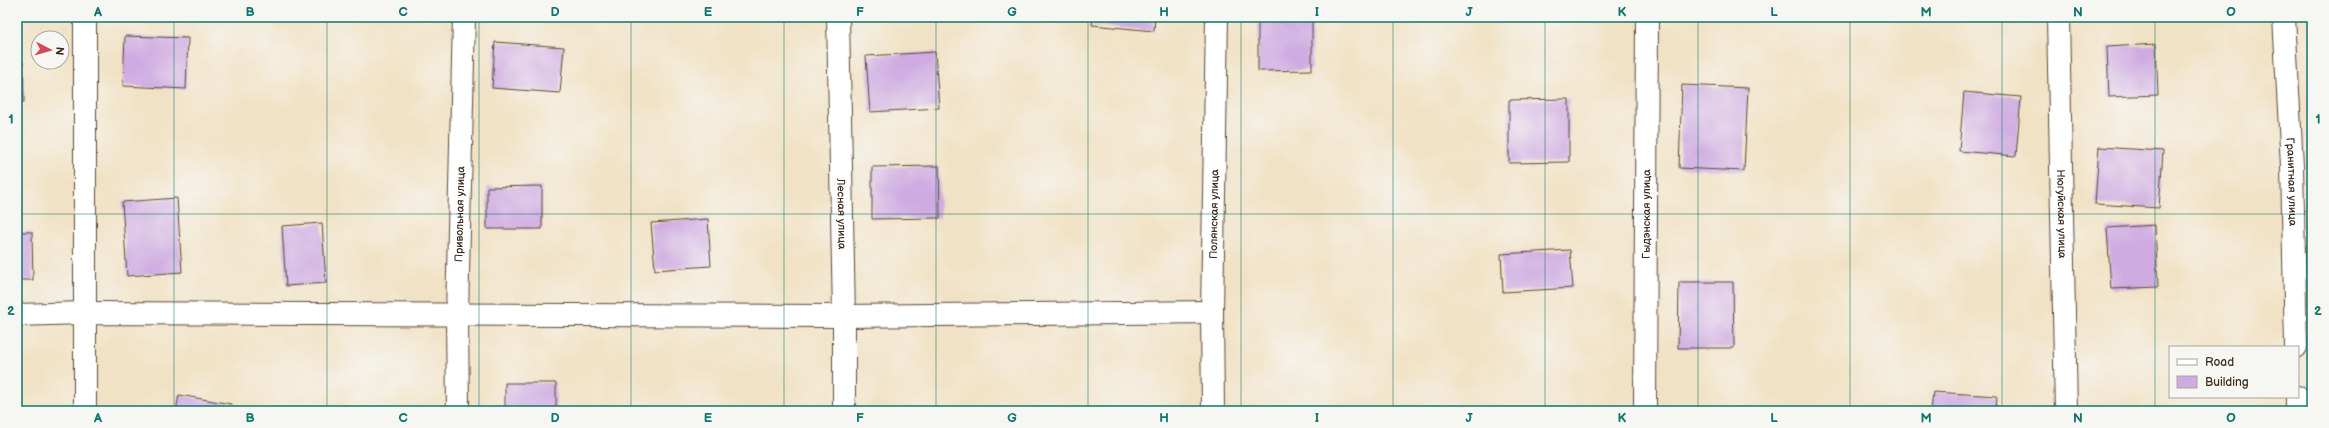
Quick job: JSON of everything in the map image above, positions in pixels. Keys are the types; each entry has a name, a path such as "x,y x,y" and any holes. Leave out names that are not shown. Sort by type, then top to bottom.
{"street":[{"path":"85,17 85,411"},
{"name":"Привольная улица","path":"458,411 457,314 464,17"},
{"name":"Лесная улица","path":"838,17 844,316 844,411"},
{"name":"Полянская улица","path":"1212,411 1212,312 1217,17"},
{"name":"Гыдэнская улица","path":"1645,411 1647,17"},
{"name":"Нюгуйская улица","path":"2058,17 2066,411"},
{"name":"Гранитная улица","path":"2284,17 2292,166 2296,346"},
{"path":"17,315 84,313 844,316 1212,312"},
{"path":"2297,398 2298,411"}],"building":[{"path":"1093,17 1155,17 1154,31 1092,25"},
{"path":"1258,17 1312,17 1312,70 1258,71"},
{"path":"125,36 188,38 186,89 123,86"},
{"path":"495,42 564,47 560,93 492,88"},
{"path":"2156,44 2158,95 2109,97 2107,47"},
{"path":"935,52 939,108 870,112 866,56"},
{"path":"17,62 23,62 24,102 17,102"},
{"path":"1682,85 1748,88 1744,171 1679,168"},
{"path":"1964,92 2021,97 2016,156 1959,151"},
{"path":"1569,99 1569,162 1509,163 1509,100"},
{"path":"2099,147 2163,151 2159,208 2095,204"},
{"path":"939,166 940,218 872,219 872,167"},
{"path":"542,186 542,229 487,229 487,187"},
{"path":"177,198 182,272 127,276 122,202"},
{"path":"708,219 711,266 655,270 651,223"},
{"path":"322,223 326,283 286,286 282,226"},
{"path":"2155,225 2158,287 2111,289 2107,228"},
{"path":"17,232 32,232 33,280 17,280"},
{"path":"1570,250 1573,288 1503,292 1501,254"},
{"path":"1679,282 1733,282 1734,348 1678,348"},
{"path":"505,383 556,383 556,411 505,411"},
{"path":"1933,392 1997,396 1996,411 1931,411"},
{"path":"179,395 231,404 230,411 176,411"}]}
